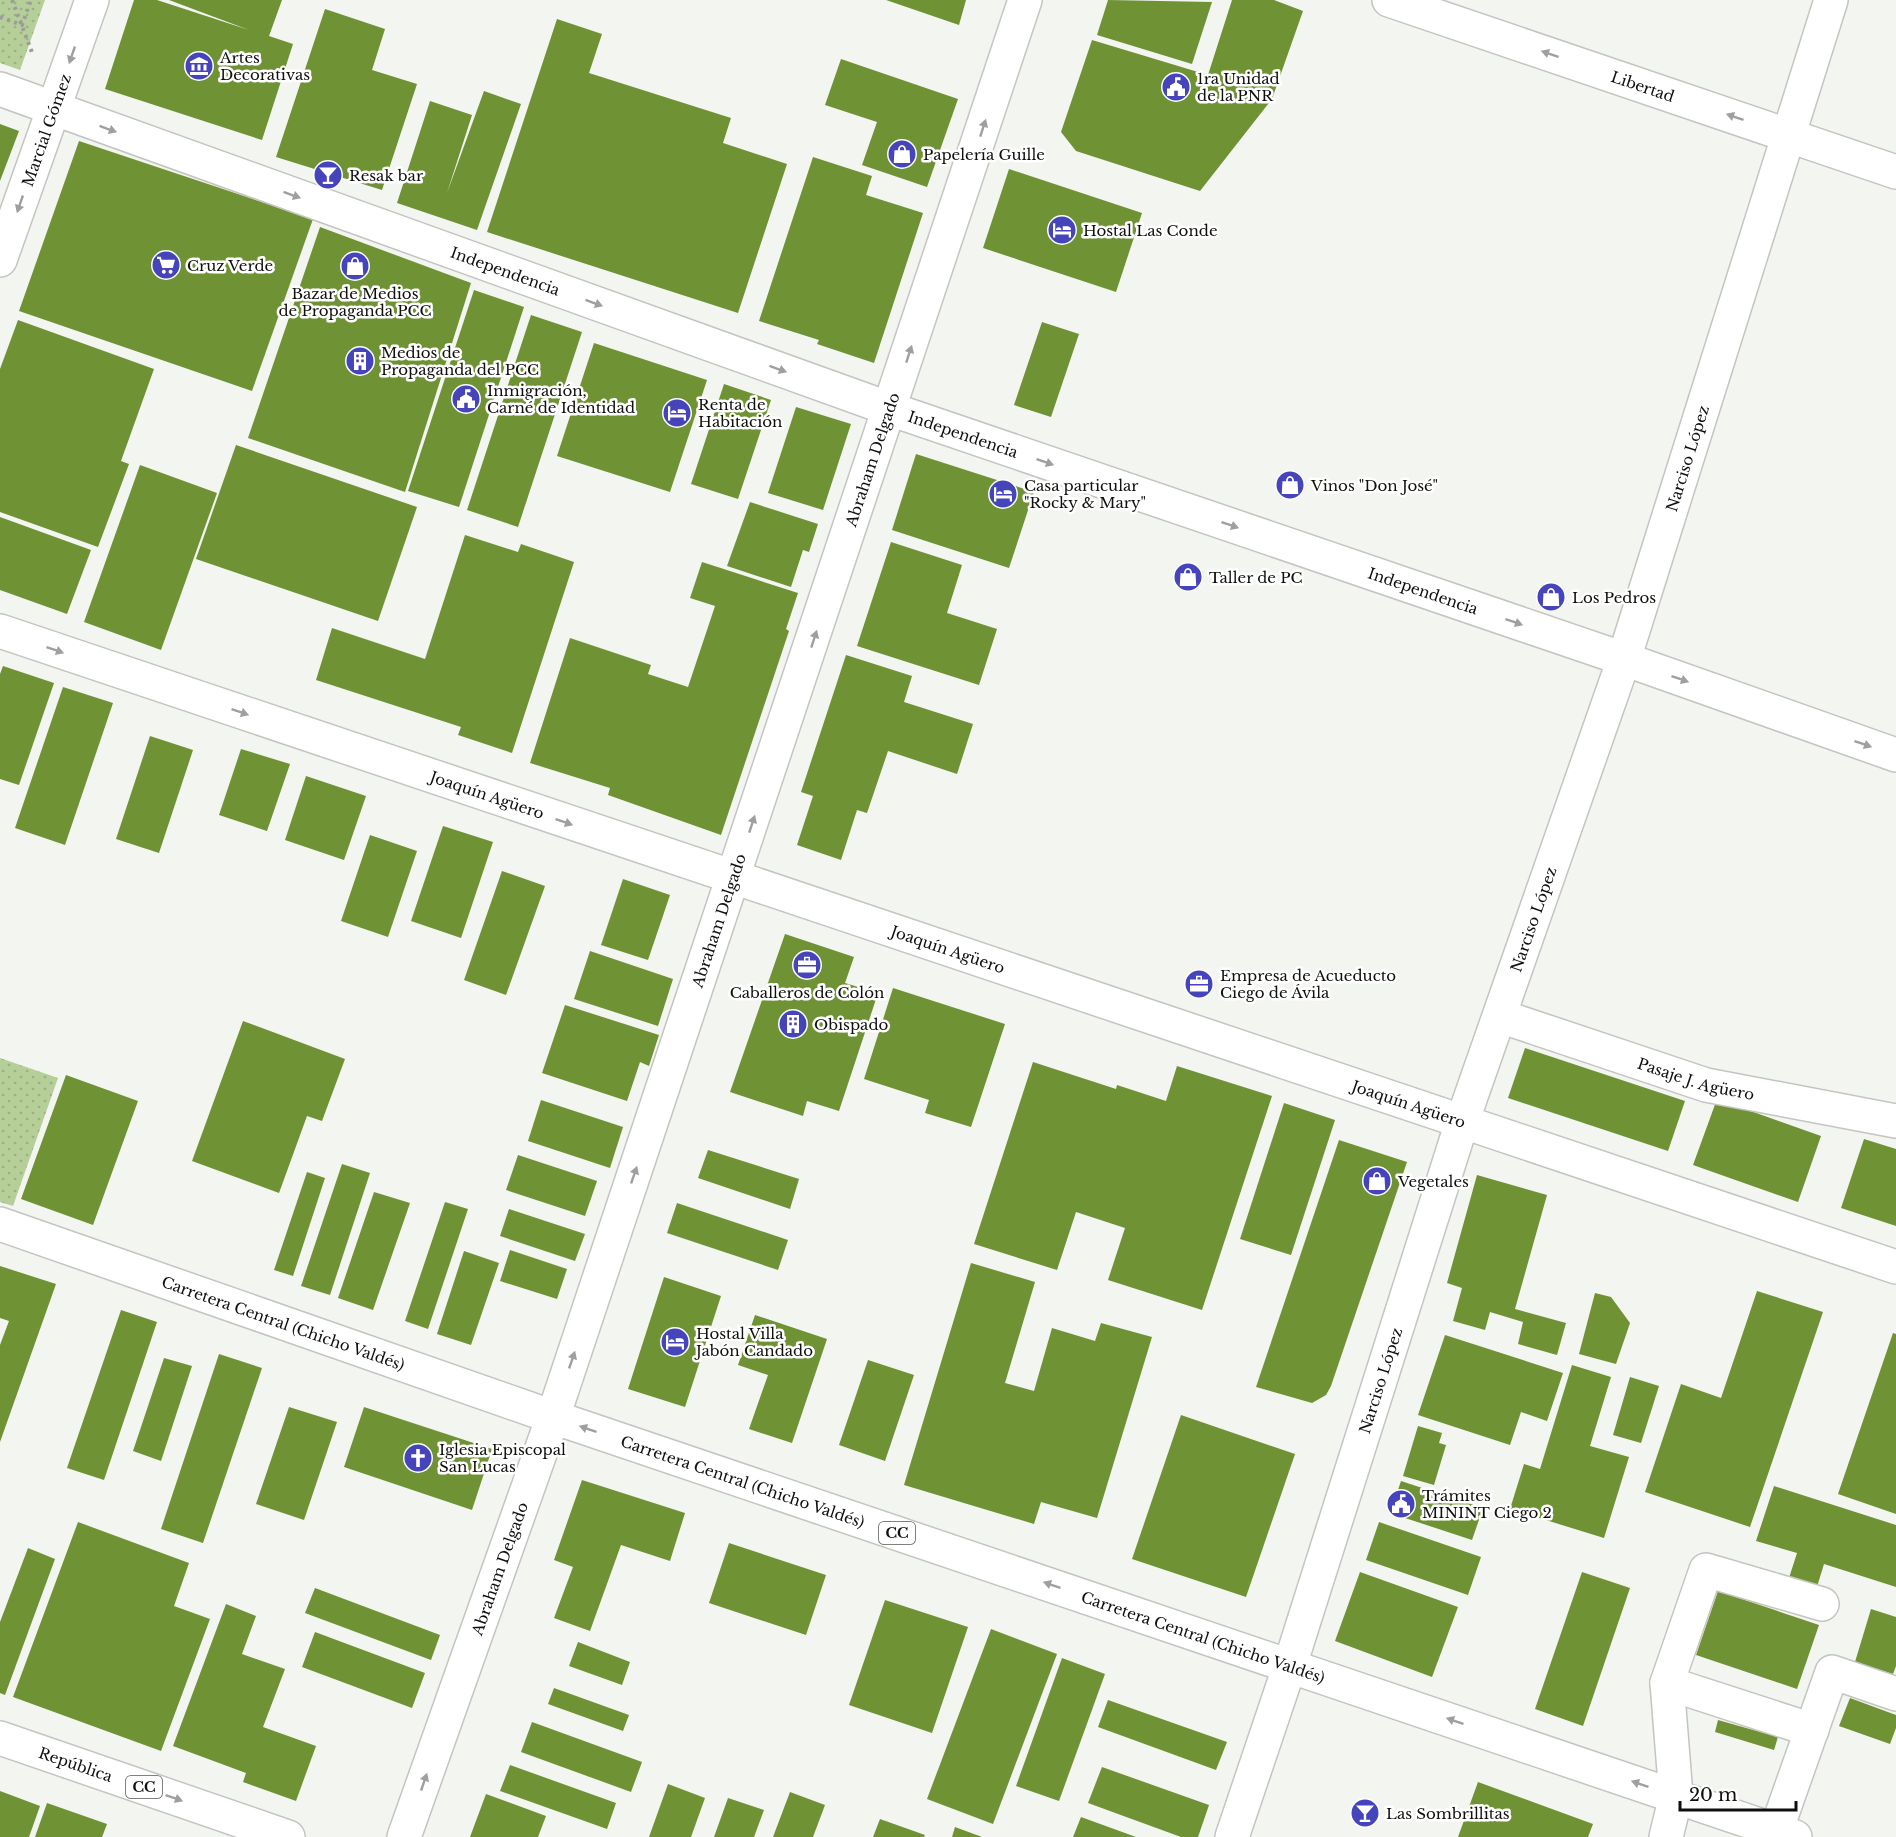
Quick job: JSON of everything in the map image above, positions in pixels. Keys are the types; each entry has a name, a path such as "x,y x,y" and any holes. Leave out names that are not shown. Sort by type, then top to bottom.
{"street":[{"name":"Marcial Gómez","path":"0,260 92,0"},
{"name":"Abraham Delgado","path":"404,1837 553,1417 891,409 1025,0"},
{"name":"Libertad","path":"1389,0 1896,172"},
{"name":"Narciso López","path":"1232,1837 1290,1665 1462,1122 1624,659 1831,0"},
{"name":"Independencia","path":"0,89 891,409 1624,659 1896,755"},
{"name":"Joaquín Agüero","path":"0,631 1896,1267"},
{"name":"Pasaje J. Agüero","path":"1500,1016 1706,1085 1896,1121"},
{"name":"Carretera Central (Chicho Valdés)","path":"0,1224 553,1417 1786,1834"},
{"path":"1666,1837 1676,1796 1667,1683 1706,1570 1822,1604"},
{"path":"1786,1834 1812,1730 1832,1672 1896,1694"},
{"path":"1667,1683 1812,1730"},
{"name":"República","path":"0,1738 288,1837"}],"path":[{"path":"0,17 22,25 31,0"}],"green space":[{"path":"0,0 45,0 20,70 0,63"},
{"path":"0,1058 58,1078 13,1206 0,1202"}],"building":[{"name":"Artes Decorativas","path":"134,0 157,0 249,30 169,0 282,0 269,36 293,44 262,140 105,89"},
{"path":"886,0 966,0 959,25"},
{"path":"1108,0 1212,2 1192,64 1097,35"},
{"name":"1ra Unidad de la PNR","path":"1232,0 1274,0 1303,11 1272,99 1200,191 1076,151 1061,132 1092,40 1208,75"},
{"path":"325,9 385,29 372,70 417,84 382,190 276,157"},
{"path":"557,19 602,34 589,73 731,118 723,143 787,164 738,313 487,232"},
{"path":"841,59 958,99 927,187 862,165 877,122 825,105"},
{"path":"484,91 521,104 477,230 397,203 430,101 472,115 447,193"},
{"path":"0,124 19,131 0,181"},
{"name":"Cruz Verde","path":"79,141 313,219 252,391 19,311"},
{"path":"813,157 872,176 866,195 923,213 874,363 817,344 819,340 759,321"},
{"name":"Hostal Las Conde","path":"1009,169 1142,213 1116,292 983,248"},
{"name":"Medios de Propaganda del PCC","path":"320,227 471,283 405,492 248,438"},
{"name":"Inmigración, Carné de Identidad","path":"474,290 524,307 459,507 408,491"},
{"path":"531,315 582,332 518,527 467,510"},
{"path":"18,320 154,369 121,461 129,464 98,547 0,512 0,369"},
{"path":"1042,322 1079,334 1051,417 1014,405"},
{"path":"594,343 707,380 670,492 557,456"},
{"path":"724,384 771,400 738,499 691,484"},
{"path":"796,407 851,424 823,510 768,493"},
{"path":"236,445 417,507 378,621 196,559"},
{"path":"916,454 1034,492 1009,568 892,530"},
{"path":"140,465 217,493 161,650 84,622"},
{"path":"750,502 818,524 809,552 803,550 791,587 727,566"},
{"path":"0,517 91,550 67,614 0,590"},
{"path":"465,535 518,552 521,544 574,562 512,753 458,735 461,727 316,680 332,628 425,659"},
{"path":"891,542 962,565 947,613 997,629 979,685 857,646"},
{"path":"702,562 798,593 786,629 789,631 721,835 608,795 610,788 530,763 570,638 651,665 648,674 688,687 715,606 690,598"},
{"path":"846,655 912,676 904,702 973,724 957,774 888,751 867,813 857,810 841,860 797,845 813,796 801,792"},
{"path":"3,666 54,683 19,785 0,779 0,674"},
{"path":"63,687 113,703 65,845 15,828"},
{"path":"150,736 193,750 159,853 116,839"},
{"path":"241,749 290,764 267,831 219,815"},
{"path":"306,776 366,796 344,860 285,840"},
{"path":"443,826 493,842 461,938 411,921"},
{"path":"370,835 417,851 388,937 341,921"},
{"path":"502,871 545,886 506,995 464,980"},
{"path":"623,879 670,895 648,960 601,945"},
{"name":"Obispado","path":"785,934 854,957 845,983 878,993 839,1111 807,1101 803,1116 730,1092"},
{"path":"590,951 673,979 658,1026 574,999"},
{"path":"893,988 1005,1024 971,1127 925,1113 929,1100 864,1079"},
{"path":"565,1005 659,1035 649,1066 640,1062 627,1101 542,1073"},
{"path":"243,1021 345,1059 322,1121 307,1116 279,1193 192,1161"},
{"path":"1525,1048 1685,1101 1668,1151 1508,1098"},
{"path":"1033,1062 1116,1089 1117,1085 1166,1101 1177,1066 1272,1096 1202,1310 1108,1280 1125,1228 1076,1212 1057,1270 974,1244"},
{"path":"66,1075 138,1101 93,1225 21,1199"},
{"path":"1717,1099 1821,1136 1798,1202 1693,1165"},
{"path":"541,1100 623,1127 610,1168 528,1141"},
{"path":"1284,1103 1335,1120 1291,1255 1240,1239"},
{"path":"1864,1139 1896,1149 1896,1226 1841,1208"},
{"path":"1339,1140 1407,1162 1331,1386 1326,1395 1312,1403 1256,1387"},
{"path":"708,1150 799,1179 790,1209 698,1178"},
{"path":"518,1155 597,1181 585,1216 506,1190"},
{"path":"342,1164 370,1173 330,1295 301,1286"},
{"path":"307,1172 325,1178 293,1276 274,1270"},
{"path":"1477,1175 1547,1195 1515,1309 1566,1323 1557,1355 1518,1344 1523,1322 1490,1312 1485,1330 1453,1321 1462,1288 1447,1283"},
{"path":"374,1192 410,1203 373,1310 338,1298"},
{"path":"445,1202 468,1209 428,1329 405,1321"},
{"path":"677,1203 788,1240 778,1270 667,1233"},
{"path":"509,1209 585,1234 575,1261 500,1236"},
{"path":"510,1250 567,1269 557,1299 500,1281"},
{"path":"464,1251 499,1263 471,1345 437,1334"},
{"path":"971,1263 1035,1282 1005,1383 1034,1391 1052,1328 1095,1341 1101,1323 1152,1337 1097,1518 1041,1502 1034,1524 904,1485"},
{"path":"0,1266 56,1284 0,1442 0,1345 9,1321 0,1318"},
{"name":"Hostal Villa Jabón Candado","path":"664,1277 721,1296 685,1407 628,1389"},
{"path":"1757,1291 1823,1312 1750,1527 1645,1492 1681,1384 1721,1398"},
{"path":"1595,1293 1611,1297 1630,1323 1616,1364 1579,1354"},
{"path":"121,1310 157,1322 104,1480 67,1468"},
{"path":"755,1315 827,1339 792,1443 749,1429 768,1375 738,1365"},
{"path":"1893,1333 1896,1334 1896,1514 1838,1494"},
{"path":"1445,1335 1563,1373 1547,1421 1521,1412 1510,1445 1418,1415"},
{"path":"219,1354 262,1368 203,1543 161,1529"},
{"path":"164,1358 192,1366 161,1461 133,1451"},
{"path":"868,1360 914,1375 885,1461 839,1445"},
{"path":"1572,1365 1611,1377 1590,1446 1629,1457 1604,1538 1510,1509 1524,1464 1540,1469"},
{"path":"1630,1377 1659,1386 1641,1443 1613,1435"},
{"path":"289,1407 337,1422 304,1520 256,1504"},
{"name":"Iglesia Episcopal San Lucas","path":"364,1407 492,1449 472,1510 344,1467"},
{"path":"1181,1415 1295,1454 1246,1597 1132,1559"},
{"path":"1418,1426 1442,1433 1439,1443 1446,1445 1434,1485 1403,1476"},
{"path":"582,1480 685,1513 670,1561 621,1545 590,1631 554,1618 573,1567 554,1560"},
{"path":"1401,1481 1483,1508 1472,1540 1390,1513"},
{"path":"1774,1486 1896,1525 1896,1587 1824,1564 1816,1590 1788,1581 1797,1553 1756,1541"},
{"path":"78,1522 189,1563 174,1606 210,1619 161,1751 13,1697"},
{"path":"1379,1522 1481,1557 1468,1595 1366,1560"},
{"path":"729,1543 826,1575 806,1635 709,1603"},
{"path":"28,1548 55,1559 5,1695 0,1693 0,1622"},
{"path":"1360,1572 1458,1607 1432,1677 1335,1641"},
{"path":"1582,1572 1630,1588 1583,1726 1535,1709"},
{"path":"315,1588 440,1635 431,1660 305,1613"},
{"path":"1718,1591 1819,1625 1797,1689 1696,1655"},
{"path":"885,1600 968,1627 932,1733 849,1705"},
{"path":"226,1604 256,1616 242,1654 285,1669 263,1727 316,1746 296,1801 243,1782 246,1773 173,1746"},
{"path":"1871,1609 1896,1617 1896,1666 1893,1674 1855,1662"},
{"path":"991,1629 1057,1654 993,1824 927,1799"},
{"path":"315,1632 425,1673 412,1708 302,1667"},
{"path":"578,1642 630,1662 622,1685 569,1666"},
{"path":"1062,1658 1105,1674 1059,1801 1016,1786"},
{"path":"554,1688 629,1715 623,1731 548,1704"},
{"path":"1850,1698 1896,1715 1896,1728 1890,1744 1839,1726"},
{"path":"1108,1700 1227,1742 1216,1770 1098,1727"},
{"path":"1718,1720 1778,1737 1774,1750 1715,1732"},
{"path":"532,1722 642,1762 631,1792 521,1752"},
{"path":"510,1765 616,1803 607,1829 500,1791"},
{"path":"1102,1767 1209,1805 1198,1837 1181,1837 1088,1803"},
{"path":"1478,1782 1593,1824 1588,1837 1458,1837"},
{"path":"668,1784 705,1798 691,1837 649,1837"},
{"path":"0,1791 40,1806 29,1837 0,1837"},
{"path":"790,1792 825,1805 813,1837 773,1837"},
{"path":"486,1794 546,1816 538,1837 470,1837"},
{"path":"728,1798 764,1810 754,1837 714,1837"},
{"path":"47,1803 107,1824 102,1837 35,1837"},
{"path":"1081,1817 1136,1837 1073,1837"},
{"path":"880,1819 925,1835 924,1837 873,1837"},
{"path":"955,1827 982,1837 952,1837"}],"place":[{"name":"Artes Decorativas","path":"199,66"},
{"name":"1ra Unidad de la PNR","path":"1176,87"},
{"name":"Papelería Guille","path":"902,154"},
{"name":"Resak bar","path":"328,175"},
{"name":"Hostal Las Conde","path":"1062,230"},
{"name":"Cruz Verde","path":"166,265"},
{"name":"Bazar de Medios de Propaganda PCC","path":"355,266"},
{"name":"Medios de Propaganda del PCC","path":"360,361"},
{"name":"Inmigración, Carné de Identidad","path":"466,399"},
{"name":"Renta de Habitación","path":"677,413"},
{"name":"Vinos \"Don José\"","path":"1290,485"},
{"name":"Casa particular \"Rocky & Mary\"","path":"1003,494"},
{"name":"Taller de PC","path":"1188,577"},
{"name":"Los Pedros","path":"1551,597"},
{"name":"Caballeros de Colón","path":"807,965"},
{"name":"Empresa de Acueducto Ciego de Ávila","path":"1199,984"},
{"name":"Obispado","path":"793,1024"},
{"name":"Vegetales","path":"1377,1181"},
{"name":"Hostal Villa Jabón Candado","path":"675,1342"},
{"name":"Iglesia Episcopal San Lucas","path":"418,1458"},
{"name":"Trámites MININT Ciego 2","path":"1401,1504"},
{"name":"Las Sombrillitas","path":"1365,1813"}]}
